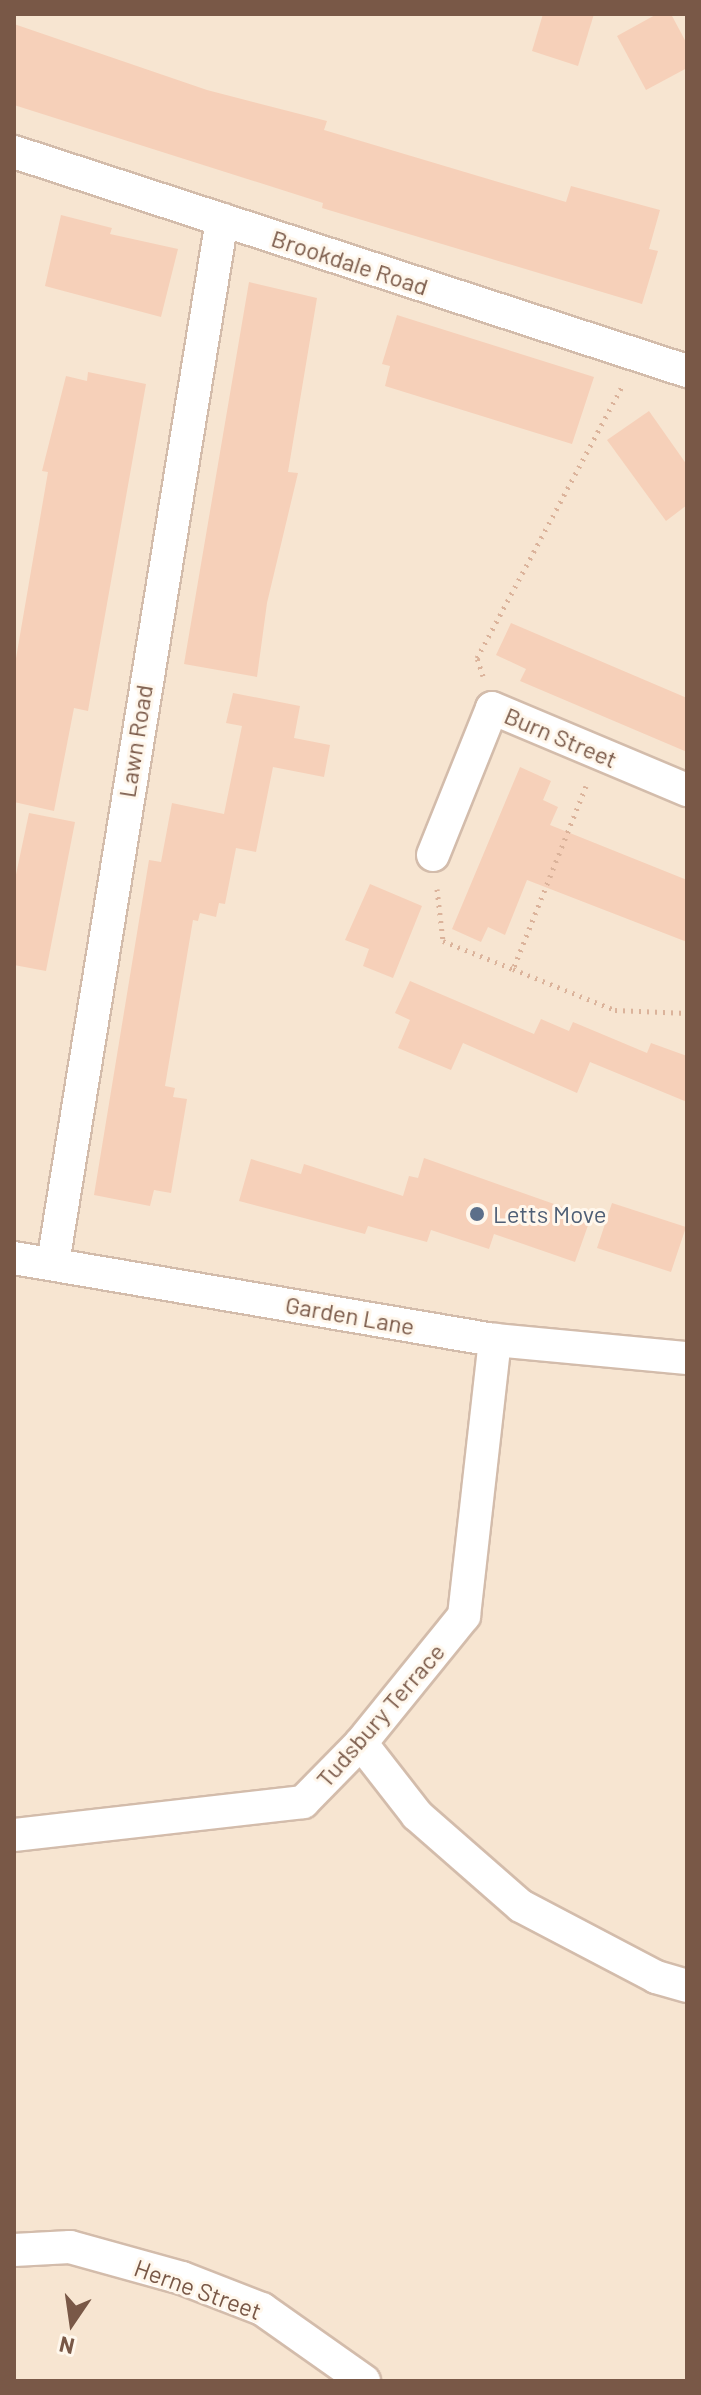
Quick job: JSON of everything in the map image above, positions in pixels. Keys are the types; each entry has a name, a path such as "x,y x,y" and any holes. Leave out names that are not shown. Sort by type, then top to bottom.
{"street":[{"name":"Brookdale Road","path":"14,152 687,371"},
{"name":"Lawn Road","path":"53,1263 222,220"},
{"name":"Burn Street","path":"433,855 492,708 687,790"},
{"name":"Garden Lane","path":"14,1258 495,1340 687,1358"},
{"name":"Tudsbury Terrace","path":"14,1835 303,1802 361,1743 464,1616 495,1340"},
{"path":"361,1743 417,1815 521,1906 656,1977 687,1986"},
{"name":"Herne Street","path":"14,2250 70,2247 182,2278 262,2309 364,2381"}],"path":[{"path":"492,708 477,658 639,356"},
{"path":"513,969 600,753"},
{"path":"433,855 443,941 615,1010 687,1013"}],"shaded area":[{"path":"14,14 687,14 687,2381 14,2381"}],"building":[{"path":"543,14 594,14 578,66 532,51"},
{"path":"657,14 671,14 687,44 687,68 646,90 617,36"},
{"path":"14,24 207,90 327,121 324,130 566,202 571,186 660,210 649,249 658,251 642,304 322,208 323,203 14,105"},
{"path":"61,215 112,228 110,234 178,249 161,317 45,286"},
{"path":"249,282 317,298 288,472 298,473 267,603 257,677 184,664"},
{"path":"397,315 594,377 572,444 385,386 390,366 382,364"},
{"path":"88,372 146,384 88,711 74,708 54,811 14,802 14,670 48,472 42,471 66,376 87,381"},
{"path":"649,411 687,465 687,505 666,521 607,440"},
{"path":"511,623 687,698 687,752 520,681 526,669 496,655"},
{"path":"233,693 300,706 294,738 330,745 324,777 273,767 256,852 236,848 225,904 219,903 216,917 200,913 198,921 193,920 165,1086 175,1088 173,1097 187,1099 171,1193 154,1190 150,1206 94,1195 149,860 161,862 172,803 224,814 242,726 226,723"},
{"path":"520,767 551,781 543,800 558,807 550,825 687,880 687,942 527,880 505,935 488,927 481,942 452,929"},
{"path":"29,813 75,822 46,971 14,965 14,884"},
{"path":"370,884 422,906 393,978 363,966 369,949 345,940"},
{"path":"410,981 534,1034 541,1019 569,1031 573,1022 647,1053 651,1043 687,1056 687,1102 590,1062 577,1093 463,1043 451,1070 398,1048 410,1020 395,1013"},
{"path":"424,1158 591,1217 575,1262 494,1234 489,1249 431,1230 427,1242 368,1226 365,1234 239,1201 251,1159 301,1174 304,1164 403,1196 409,1176 418,1178"},
{"path":"612,1203 686,1227 671,1272 597,1248"}],"place":[{"name":"Letts Move","path":"477,1214"}]}
